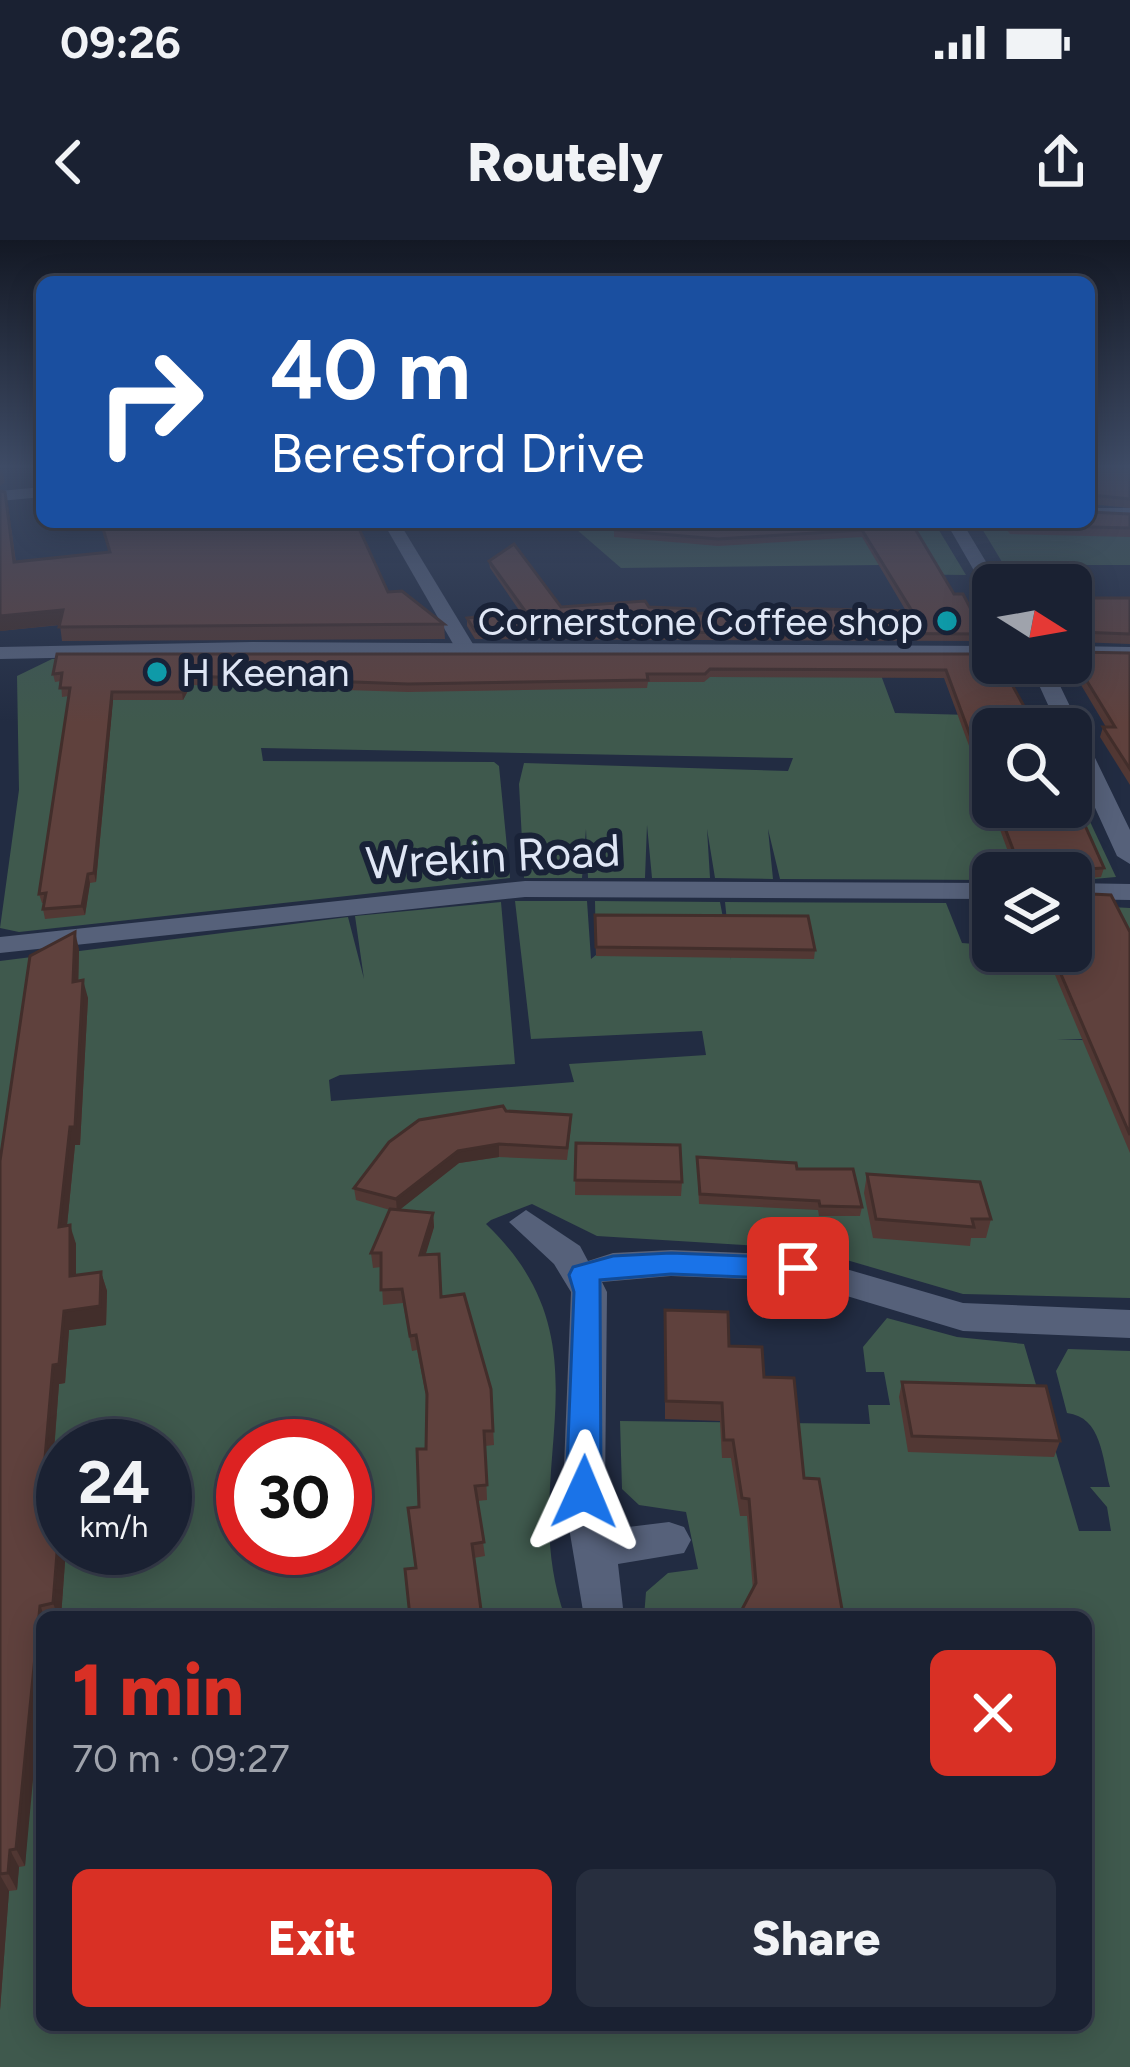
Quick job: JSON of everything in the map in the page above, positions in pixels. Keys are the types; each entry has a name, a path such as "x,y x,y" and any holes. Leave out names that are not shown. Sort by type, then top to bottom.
{"street":[{"path":"409,552 466,650"},
{"path":"0,653 972,652"},
{"path":"1092,652 1130,652"},
{"path":"1092,775 1130,856"},
{"name":"Wrekin Road","path":"0,945 525,889 972,891"},
{"path":"1092,892 1130,892"},
{"path":"526,1222 584,1275 589,1292 584,1492 604,1611"},
{"path":"584,1275 613,1266 671,1263 798,1268 963,1317 1130,1324"},
{"path":"595,1549 669,1540"}],"green space":[{"path":"603,552 952,552 966,575 885,574 880,565 621,568"},
{"path":"996,552 1130,552 1130,565 1003,564"},
{"path":"52,659 875,659 895,713 972,715 972,828 1092,826 1116,877 1092,879 1092,852 972,852 972,880 780,879 768,829 773,879 715,878 707,829 710,878 652,878 647,825 645,878 588,878 586,829 582,878 524,878 519,784 524,763 788,771 793,758 261,748 263,761 494,762 499,766 510,878 19,932 0,928 19,790 17,676"},
{"path":"515,901 587,901 591,959 596,955 595,901 720,902 731,960 725,902 946,903 962,943 972,944 972,972 1055,972 1130,1039 1057,1039 1130,1042 1130,1298 963,1294 809,1249 597,1236 532,1204 491,1220 486,1224 525,1271 546,1318 555,1365 549,1512 552,1564 564,1611 36,1611 36,2031 1092,2031 1092,1611 644,1611 646,1592 668,1573 698,1569 686,1512 639,1505 622,1489 620,1421 870,1424 868,1405 890,1405 884,1372 866,1372 863,1347 887,1318 957,1337 1024,1344 1079,1531 1111,1531 1107,1507 1090,1487 1110,1487 1099,1441 1087,1422 1067,1413 1056,1371 1068,1349 1130,1351 1130,2067 0,2067 0,961 348,917 364,979 355,916 501,902 515,1064 340,1075 329,1080 331,1101 574,1082 569,1064 706,1055 702,1031 531,1039"},
{"path":"1092,906 1130,908 1130,960 1092,960"}],"building":[{"path":"0,552 13,552 14,562 108,552 370,552 388,592 402,591 444,624 59,627 63,610 0,616"},
{"path":"502,552 520,552 561,607 645,601 649,607 695,609 696,613 766,614 778,608 912,611 876,552 929,552 954,594 963,594 972,611 972,634 475,631 467,618 526,612 489,561"},
{"path":"1092,598 1130,598 1130,634 1092,633"},
{"path":"1092,652 1130,653 1130,769 1103,727 1115,727 1089,684"},
{"path":"57,654 972,654 972,684 1012,684 1025,708 972,708 972,740 946,670 710,669 705,674 647,674 648,680 408,684 190,676 182,692 112,692 94,873 88,874 82,906 43,909 46,893 39,894 70,688 60,688 62,673 53,674"},
{"path":"1005,828 1086,828 1104,868 1092,869 1092,852 1014,852"},
{"path":"1092,894 1111,895 1130,932 1130,1135 1060,972 1092,972"},
{"path":"595,915 808,916 815,950 596,947"},
{"path":"75,932 73,982 83,980 75,1127 70,1127 59,1227 70,1225 70,1276 101,1272 100,1306 64,1311 48,1419 36,1419 36,1575 55,1575 53,1603 36,1611 16,1849 10,1850 8,1873 0,1874 0,1161 30,956"},
{"path":"503,1106 506,1111 571,1115 567,1148 499,1144 458,1151 396,1199 354,1188 389,1142 419,1120"},
{"path":"576,1143 680,1145 682,1182 575,1180"},
{"path":"697,1157 796,1163 797,1169 853,1169 862,1207 700,1194"},
{"path":"867,1174 980,1182 991,1219 972,1219 974,1227 876,1219"},
{"path":"390,1209 433,1213 420,1255 439,1254 441,1297 464,1294 491,1389 493,1431 484,1431 487,1485 475,1486 484,1542 472,1544 481,1611 409,1611 405,1569 416,1568 408,1508 419,1507 417,1449 426,1449 427,1394 402,1289 381,1290 381,1253 371,1253"},
{"path":"665,1310 728,1312 729,1346 762,1347 764,1377 794,1378 804,1478 819,1479 842,1611 741,1611 756,1583 749,1499 742,1498 733,1440 724,1440 722,1403 666,1401"},
{"path":"902,1382 1046,1386 1060,1441 912,1436"}],"place":[{"name":"Cornerstone Coffee shop","path":"947,621"},
{"name":"H Keenan","path":"157,672"}],"route":[{"path":"584,1492 589,1292 584,1275 613,1266 671,1263 798,1268"}]}
